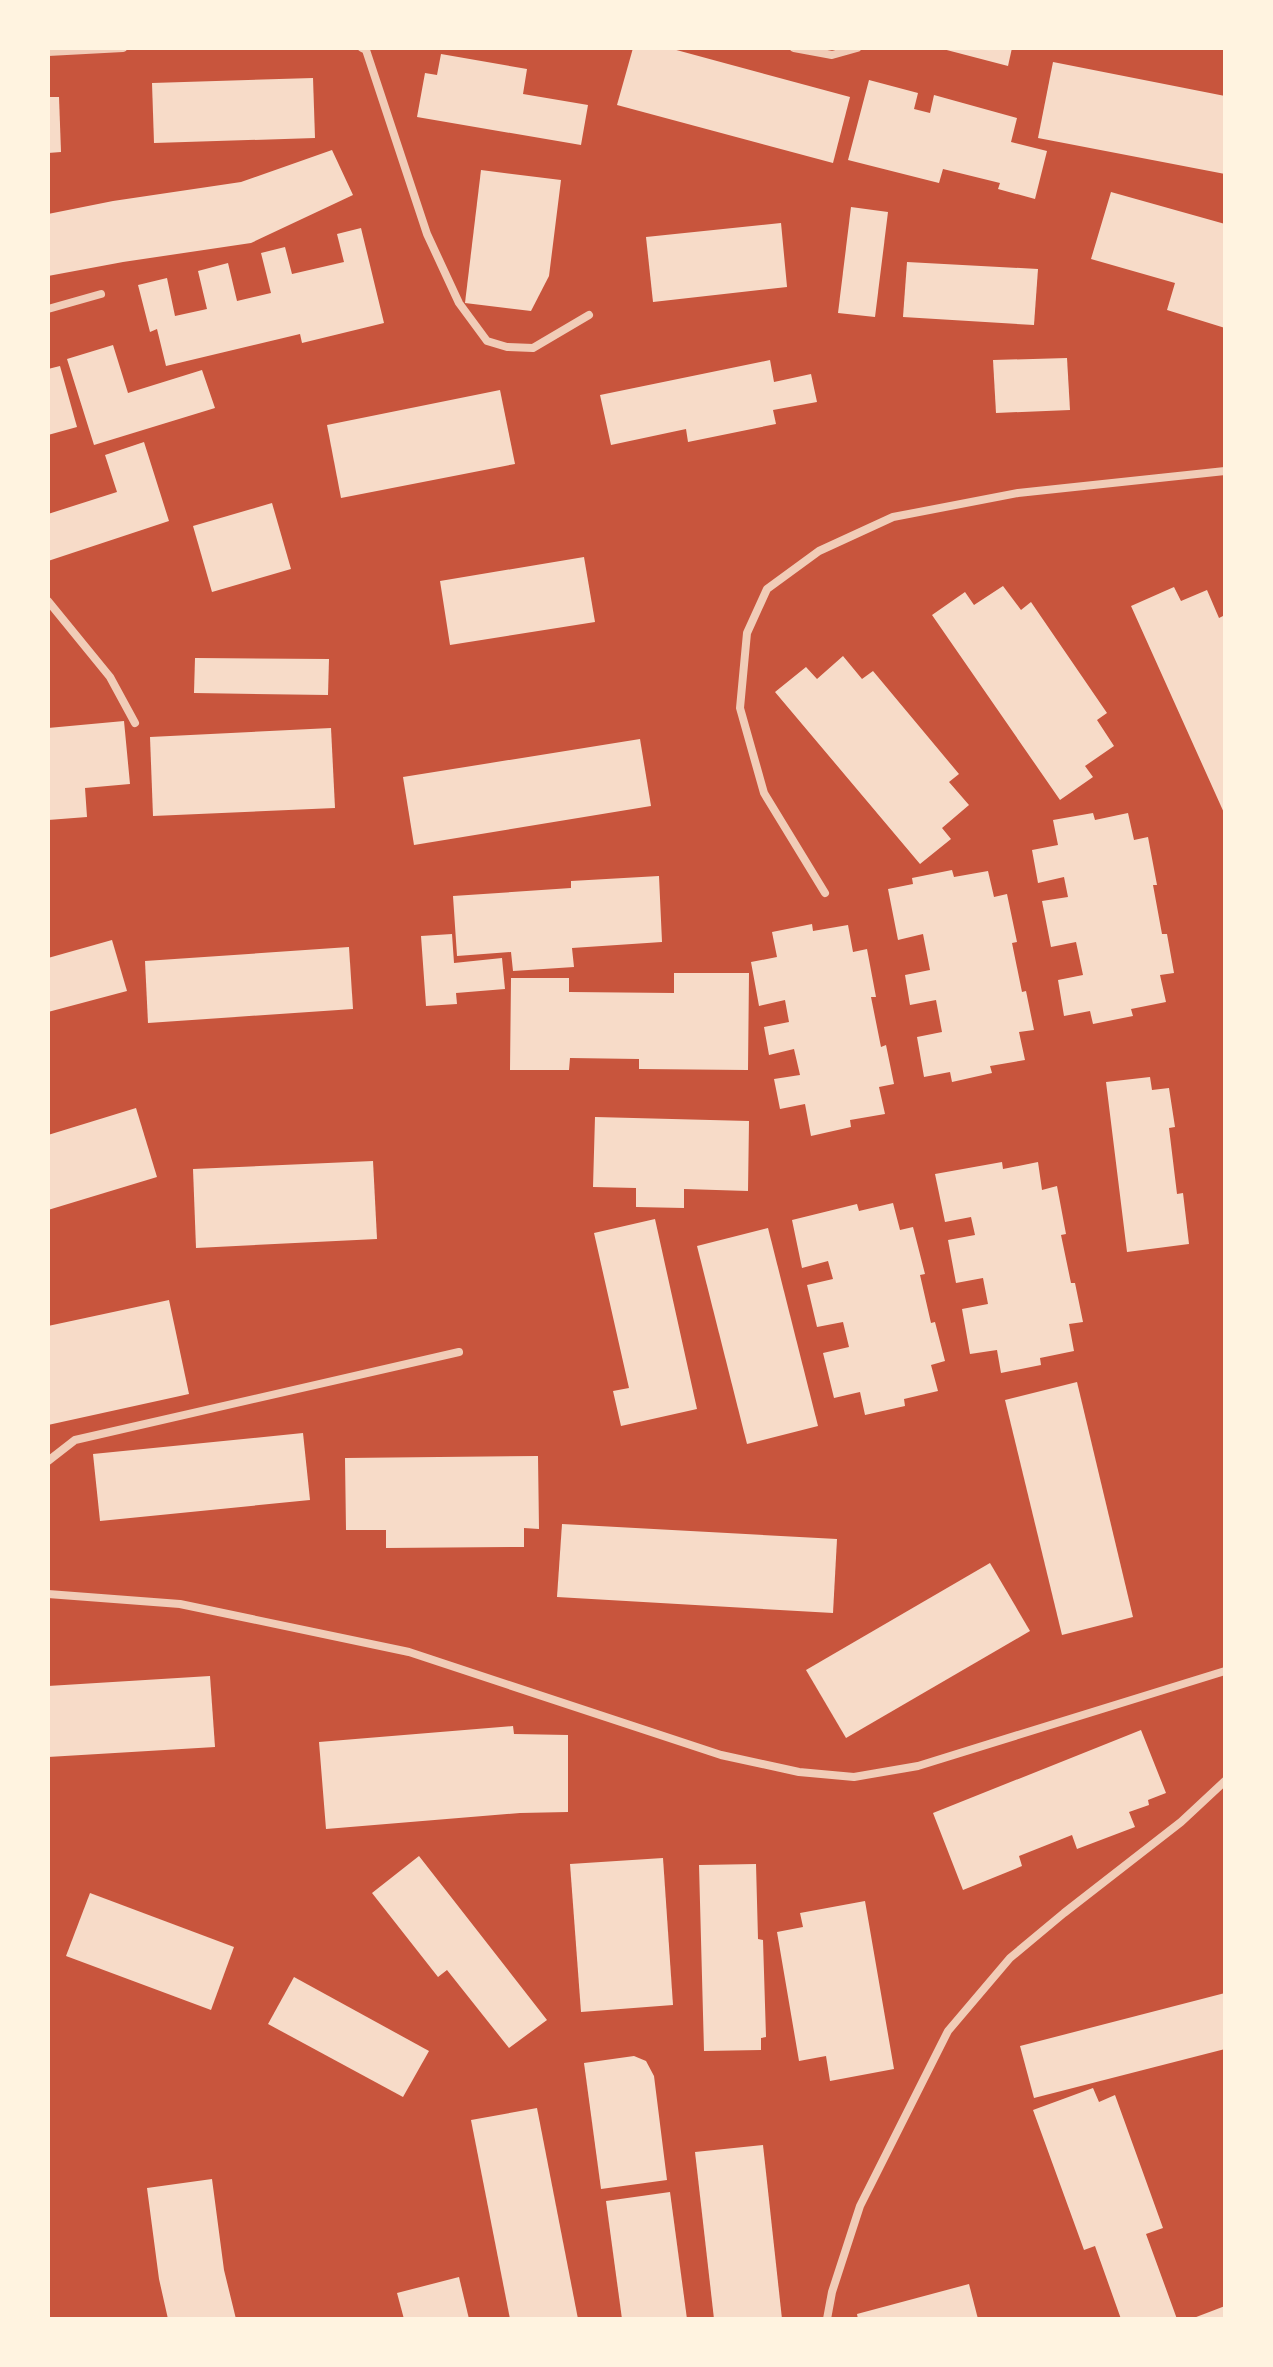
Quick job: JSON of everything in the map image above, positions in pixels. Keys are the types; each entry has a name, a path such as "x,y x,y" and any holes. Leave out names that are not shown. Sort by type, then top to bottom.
{"street":[{"path":"48,52 123,48"},
{"path":"362,48 366,50 427,234 459,303 487,341 507,347 533,348 589,315"},
{"path":"794,48 832,55 857,48"},
{"path":"48,309 101,294"},
{"path":"825,893 764,793 740,708 747,633 767,589 819,551 893,517 1018,493 1225,471"},
{"path":"48,601 110,677 135,723"},
{"path":"48,1461 75,1440 459,1352"},
{"path":"48,1594 180,1604 409,1652 721,1755 799,1772 854,1777 918,1766 1225,1671"},
{"path":"827,2319 832,2292 860,2206 948,2031 1010,1958 1181,1822 1225,1781"}],"building":[{"path":"633,48 669,48 850,97 833,163 617,105"},
{"path":"939,48 1012,48 1008,66"},
{"path":"441,54 527,69 523,94 588,105 581,145 417,117 425,73 437,75"},
{"path":"1053,62 1225,96 1225,174 1038,138"},
{"path":"313,78 315,138 154,143 152,83"},
{"path":"869,80 918,93 914,109 930,113 934,95 1017,118 1011,142 1047,151 1035,199 998,189 1000,183 943,169 939,183 848,160"},
{"path":"48,97 59,97 61,152 48,153"},
{"path":"332,150 353,195 251,243 48,276 48,214 241,182"},
{"path":"481,170 561,180 549,276 531,311 465,303"},
{"path":"1111,192 1225,224 1225,328 1167,310 1175,283 1091,259"},
{"path":"851,207 888,212 875,317 838,313"},
{"path":"781,223 787,287 653,302 646,237"},
{"path":"361,228 384,323 302,343 300,334 166,366 157,329 150,332 138,285 167,278 175,316 207,309 198,271 228,263 237,301 271,293 261,253 285,247 292,274 344,262 337,234"},
{"path":"907,262 1038,269 1034,325 903,317"},
{"path":"113,345 128,393 202,370 215,408 94,445 67,359"},
{"path":"1067,358 1070,410 996,413 993,360"},
{"path":"770,360 774,382 811,374 817,402 773,410 776,424 688,442 686,429 611,445 600,395"},
{"path":"60,366 77,427 48,435 48,369"},
{"path":"500,390 515,464 341,498 327,425"},
{"path":"144,442 169,521 48,561 48,514 117,492 105,455"},
{"path":"272,503 291,569 212,592 193,526"},
{"path":"584,557 595,622 450,645 440,581"},
{"path":"1003,586 1021,610 1031,602 1107,713 1097,720 1114,746 1085,766 1093,777 1060,800 932,615 965,592 974,605"},
{"path":"1174,587 1181,601 1207,590 1219,618 1225,615 1225,815 1131,606"},
{"path":"843,656 862,679 873,671 959,774 949,782 969,805 942,828 951,839 920,864 775,692 806,667 817,679"},
{"path":"195,658 329,659 328,695 194,693"},
{"path":"124,721 130,784 85,788 87,817 48,820 48,728"},
{"path":"331,728 335,808 153,816 150,737"},
{"path":"640,739 651,806 414,845 403,777"},
{"path":"1093,813 1095,820 1128,813 1134,840 1148,837 1162,934 1167,934 1174,973 1160,975 1166,1002 1131,1009 1133,1016 1093,1024 1090,1011 1064,1016 1058,980 1083,975 1076,942 1051,947 1042,901 1068,897 1064,877 1038,883 1032,850 1058,845 1053,820"},
{"path":"952,870 954,877 988,871 994,897 1007,894 1017,942 1012,943 1034,1030 1019,1032 1025,1060 990,1066 992,1073 952,1082 950,1072 924,1077 917,1037 942,1032 936,1000 910,1005 905,975 930,970 923,934 898,940 888,889 913,884 912,878"},
{"path":"659,876 662,942 572,948 574,967 513,971 511,952 457,956 453,896 571,888 571,881"},
{"path":"812,924 813,931 848,925 853,952 867,949 876,997 871,997 881,1047 886,1045 894,1084 879,1087 885,1114 850,1120 851,1127 811,1136 805,1104 780,1109 774,1079 800,1075 794,1049 769,1055 764,1027 789,1022 785,1000 759,1006 751,962 777,957 772,932"},
{"path":"452,934 454,963 502,958 505,989 456,993 457,1004 426,1006 421,936"},
{"path":"112,940 127,991 48,1012 48,958"},
{"path":"349,947 353,1009 148,1023 145,961"},
{"path":"674,973 749,973 748,1070 639,1069 639,1059 570,1058 569,1070 510,1070 511,978 569,978 569,992 674,993"},
{"path":"1150,1077 1152,1090 1169,1088 1175,1127 1169,1128 1177,1194 1183,1193 1189,1244 1127,1252 1106,1082"},
{"path":"136,1108 157,1177 48,1210 48,1135"},
{"path":"595,1117 749,1121 748,1191 684,1189 684,1208 636,1207 636,1188 593,1187"},
{"path":"373,1161 377,1239 196,1248 193,1169"},
{"path":"1002,1162 1003,1169 1038,1162 1042,1190 1057,1186 1066,1234 1061,1235 1083,1322 1069,1324 1074,1351 1040,1358 1041,1365 1001,1373 997,1350 970,1354 962,1309 988,1304 983,1278 956,1283 948,1240 975,1235 971,1217 945,1222 935,1174"},
{"path":"893,1203 900,1230 913,1227 925,1274 920,1275 931,1323 935,1322 945,1361 931,1365 938,1391 904,1399 905,1406 865,1415 860,1392 834,1398 823,1353 849,1347 843,1322 817,1327 807,1285 833,1279 828,1261 802,1268 792,1220 857,1204 859,1211"},
{"path":"655,1219 697,1409 621,1426 613,1391 629,1388 594,1233"},
{"path":"768,1228 818,1426 747,1444 697,1246"},
{"path":"169,1300 189,1394 48,1425 48,1326"},
{"path":"1077,1382 1133,1617 1062,1635 1005,1400"},
{"path":"303,1433 310,1500 100,1521 93,1454"},
{"path":"538,1456 539,1529 524,1528 524,1547 386,1548 386,1530 346,1530 345,1458"},
{"path":"562,1524 837,1539 833,1613 557,1597"},
{"path":"990,1563 1030,1631 846,1738 806,1670"},
{"path":"210,1676 215,1747 48,1757 48,1686"},
{"path":"513,1726 514,1734 568,1735 568,1812 326,1829 319,1742"},
{"path":"1141,1730 1166,1793 1148,1800 1149,1805 1129,1812 1135,1827 1077,1849 1072,1835 1019,1856 1022,1866 963,1890 933,1813"},
{"path":"419,1856 547,2020 509,2048 447,1970 438,1977 372,1893"},
{"path":"663,1858 673,2005 581,2012 570,1864"},
{"path":"756,1864 758,1939 763,1940 766,2037 761,2038 761,2050 704,2051 699,1865"},
{"path":"90,1893 234,1947 211,2010 66,1956"},
{"path":"865,1901 894,2069 830,2081 826,2056 799,2061 777,1932 803,1927 800,1913"},
{"path":"294,1977 429,2051 403,2097 268,2024"},
{"path":"1225,1993 1225,2049 1034,2098 1020,2046"},
{"path":"634,2056 646,2061 654,2076 667,2180 601,2189 584,2063"},
{"path":"1093,2088 1099,2102 1115,2095 1163,2228 1146,2234 1177,2319 1121,2319 1095,2246 1084,2250 1033,2110"},
{"path":"537,2108 578,2319 510,2319 471,2120"},
{"path":"763,2145 782,2319 714,2319 695,2152"},
{"path":"212,2179 224,2270 236,2319 168,2319 159,2279 147,2188"},
{"path":"670,2192 687,2319 622,2319 606,2201"},
{"path":"459,2277 469,2319 404,2319 397,2293"},
{"path":"969,2284 978,2319 858,2319 857,2314"},
{"path":"1225,2306 1225,2319 1191,2319"}]}
